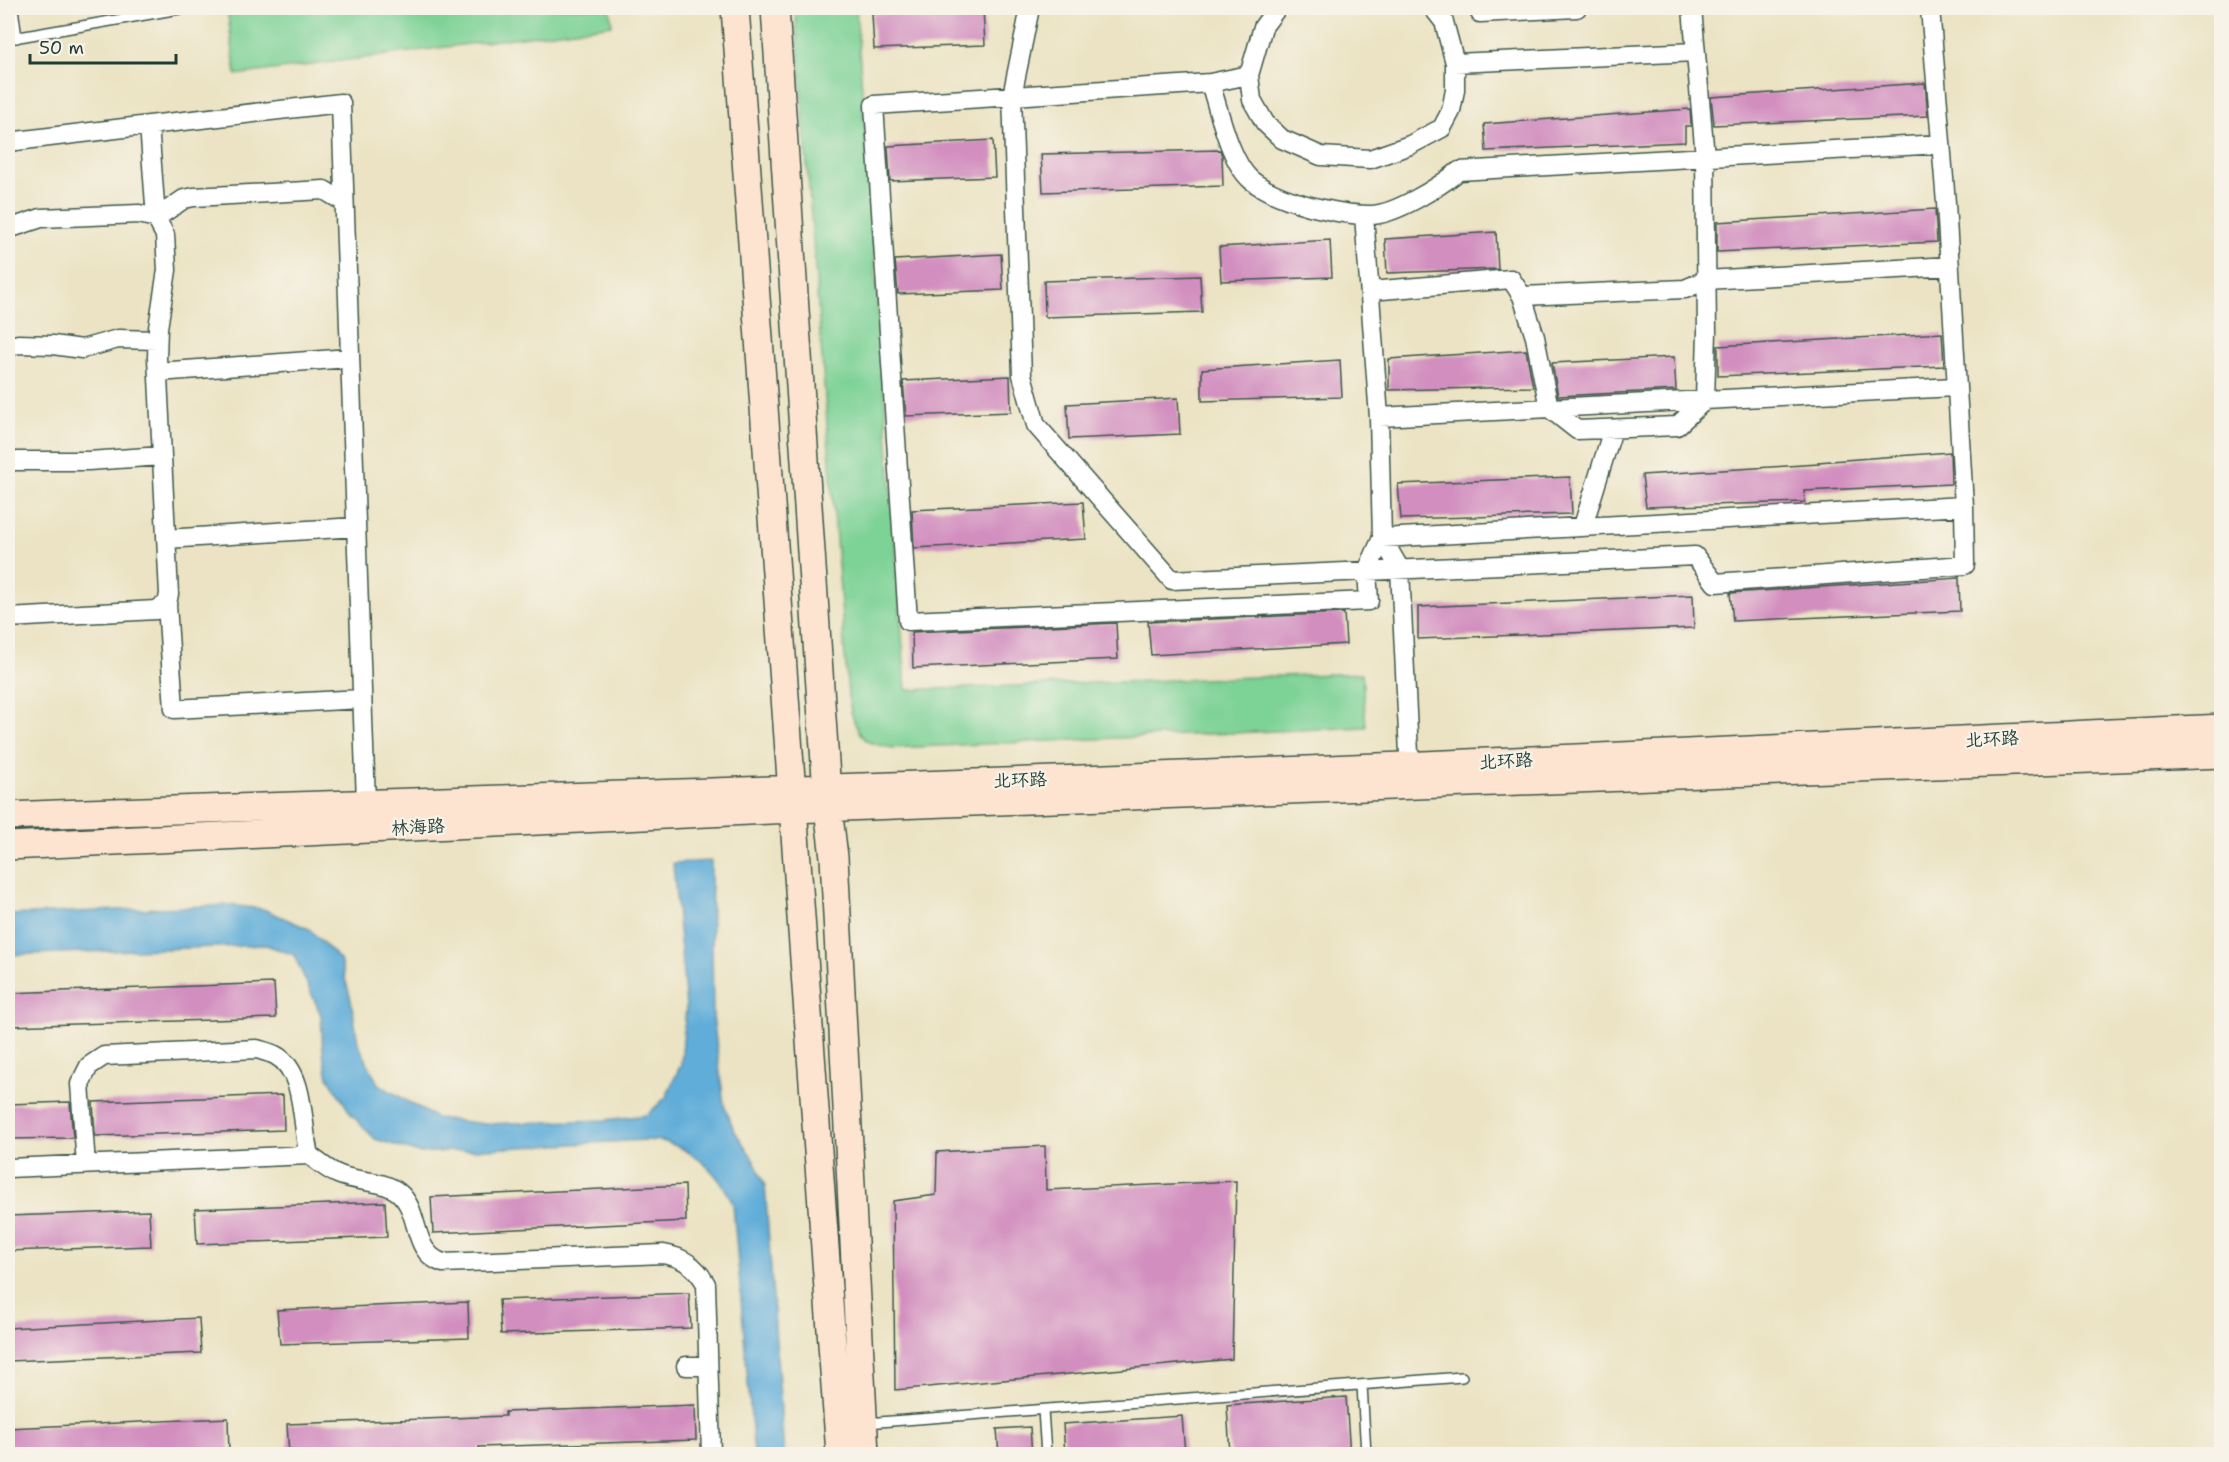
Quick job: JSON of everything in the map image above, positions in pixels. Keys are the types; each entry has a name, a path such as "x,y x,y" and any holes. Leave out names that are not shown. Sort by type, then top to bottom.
{"main road":[{"path":"735,8 840,1455"},
{"path":"775,8 828,798 834,857 865,1455"},
{"name":"北环路","path":"1410,775 2222,728"},
{"name":"北环路","path":"828,798 1410,775 2222,754"},
{"name":"林海路","path":"8,816 366,802 828,798"},
{"name":"林海路","path":"8,846 791,799"}],"street":[{"path":"1030,8 1012,96 1022,375 1036,425 1173,580 1695,556 1715,583 1965,565 1964,506 1955,387 1950,266 1930,8"},
{"path":"1277,8 1263,27 1249,75 1252,100 1265,123 1282,139 1321,156 1370,159 1410,145 1442,128 1451,111 1455,90 1455,63 1444,22 1433,8"},
{"path":"1478,8 1480,13 1577,8"},
{"path":"1370,291 1511,279 1522,296 1535,338 1549,408 1577,430 1677,426 1705,399 1705,157 1692,8"},
{"path":"1455,63 1695,52"},
{"path":"1249,75 1210,83 874,105 908,621 1369,601 1367,571 1382,538 1379,417 1364,215"},
{"path":"1210,83 1238,162 1251,180 1270,192 1301,204 1345,214 1371,216 1406,203 1435,190 1459,171 1941,144"},
{"path":"8,142 341,103 366,802"},
{"path":"149,125 156,218 165,236 167,270 157,340 169,594 167,604 174,709 362,699"},
{"path":"8,229 41,218 139,214 156,218 184,199 194,197 324,190 344,202"},
{"path":"1522,296 1685,289 1706,280 1950,266"},
{"path":"8,347 18,344 82,349 118,339 157,340"},
{"path":"158,372 349,358"},
{"path":"1379,417 1955,387"},
{"path":"1583,526 1613,429"},
{"path":"8,463 162,456"},
{"path":"1382,538 1964,506"},
{"path":"166,539 356,527"},
{"path":"1382,538 1400,569 1410,775"},
{"path":"8,618 139,612 156,610 167,604"},
{"path":"86,1165 80,1084 89,1066 104,1056 257,1048 276,1056 288,1066 297,1083 304,1136 309,1155"},
{"path":"8,1168 309,1155 337,1174 397,1191 407,1202 423,1249 433,1260 443,1263 663,1254 681,1257 706,1284 711,1455"},
{"path":"686,1366 707,1366"}],"lane":[{"path":"13,8 12,38 185,8"},
{"path":"863,1424 1462,1377"},
{"path":"1362,1385 1366,1455"},
{"path":"1043,1410 1046,1455"}],"green space":[{"path":"227,8 610,8 612,25 236,75"},
{"path":"795,8 856,8 906,690 1362,673 1366,727 892,748 869,742 860,733 852,714 848,695"}],"water":[{"path":"711,861 713,1016 724,1105 734,1130 754,1160 765,1186 784,1454 754,1454 733,1204 715,1175 690,1153 666,1142 645,1140 419,1153 375,1139 351,1114 328,1077 323,1054 321,1015 294,955 266,945 8,955 8,915 229,905 263,909 309,929 340,960 351,1000 358,1043 378,1084 436,1118 486,1124 605,1120 647,1115 666,1097 681,1064 686,1007 673,863"}],"building":[{"path":"983,8 985,45 874,49 872,14"},
{"path":"1925,83 1928,116 1714,125 1711,97"},
{"path":"1690,109 1691,126 1685,126 1685,142 1486,151 1484,124"},
{"path":"993,140 995,177 890,181 888,146"},
{"path":"1220,150 1223,186 1043,192 1041,154"},
{"path":"1935,209 1937,242 1717,252 1717,222"},
{"path":"1496,232 1498,269 1387,273 1385,239"},
{"path":"1330,240 1332,277 1221,281 1219,247"},
{"path":"1001,254 1003,290 898,294 895,260"},
{"path":"1200,276 1202,312 1045,317 1044,281"},
{"path":"1942,333 1944,366 1718,376 1718,346"},
{"path":"1526,350 1533,387 1389,390 1389,359"},
{"path":"1674,357 1676,390 1558,396 1552,363"},
{"path":"1340,360 1342,397 1202,401 1202,369"},
{"path":"1010,376 1011,412 906,416 903,381"},
{"path":"1178,398 1180,434 1069,439 1067,404"},
{"path":"1950,452 1951,484 1804,491 1805,502 1646,507 1642,475 1819,464 1818,462"},
{"path":"1570,477 1572,514 1401,519 1398,484"},
{"path":"1083,502 1086,539 914,548 912,510"},
{"path":"1959,578 1960,611 1733,621 1730,593"},
{"path":"1693,595 1694,628 1418,639 1418,607"},
{"path":"1344,613 1346,644 1151,655 1148,622"},
{"path":"1116,623 1118,659 913,668 912,632"},
{"path":"274,983 276,1018 8,1026 8,993"},
{"path":"283,1095 284,1130 95,1136 93,1102"},
{"path":"70,1102 73,1138 8,1139 8,1104"},
{"path":"1045,1146 1046,1190 1236,1181 1232,1359 895,1390 893,1201 936,1195 937,1152"},
{"path":"685,1185 686,1221 433,1233 431,1197"},
{"path":"385,1202 387,1237 197,1244 195,1209"},
{"path":"149,1211 151,1246 8,1251 8,1216"},
{"path":"689,1293 691,1328 501,1334 499,1300"},
{"path":"468,1302 469,1338 280,1344 277,1310"},
{"path":"199,1318 201,1353 8,1361 8,1328"},
{"path":"1346,1397 1350,1455 1230,1455 1227,1405"},
{"path":"695,1405 696,1440 479,1447 479,1452 403,1455 289,1455 287,1424 505,1416 505,1412"},
{"path":"1182,1416 1185,1455 1065,1455 1063,1424"},
{"path":"228,1418 229,1453 8,1455 8,1428"},
{"path":"1030,1427 1032,1455 999,1455 997,1429"}]}
